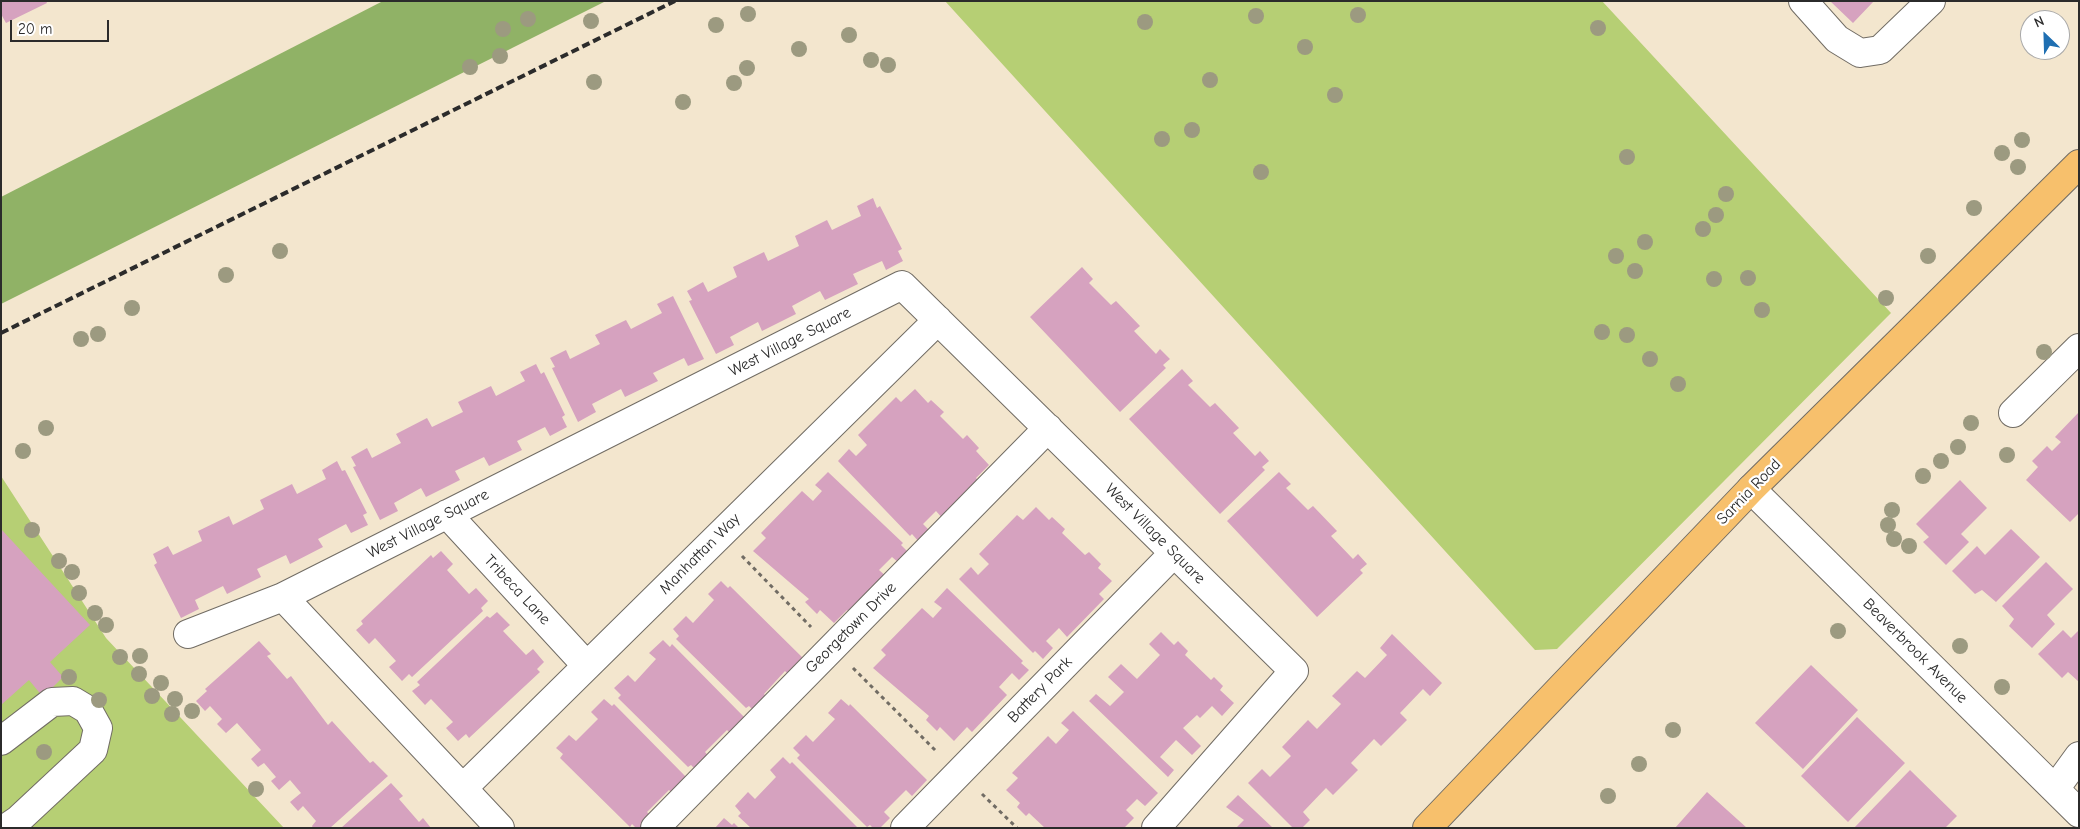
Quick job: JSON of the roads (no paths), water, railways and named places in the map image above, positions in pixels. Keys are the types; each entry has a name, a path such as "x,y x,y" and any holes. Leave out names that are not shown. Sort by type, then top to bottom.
{"main road":[{"name":"Sarnia Road","path":"1427,828 1751,489 2079,164"}],"street":[{"path":"1803,1 1837,39 1860,53 1880,50 1931,1"},
{"name":"West Village Square","path":"188,634 283,597 902,285 1294,671 1156,828"},
{"name":"Manhattan Way","path":"463,788 938,320"},
{"path":"2013,413 2079,348"},
{"name":"Georgetown Drive","path":"655,828 1048,428"},
{"name":"Beaverbrook Avenue","path":"1751,489 2079,812"},
{"name":"Tribeca Lane","path":"447,514 587,666"},
{"name":"Battery Park","path":"905,828 1174,553"},
{"path":"283,597 500,828"},
{"path":"1,741 52,702 73,701 88,710 98,728 93,750 18,820 6,828"},
{"path":"2055,789 2079,756"}],"railway":[{"path":"1,333 675,1"}]}
